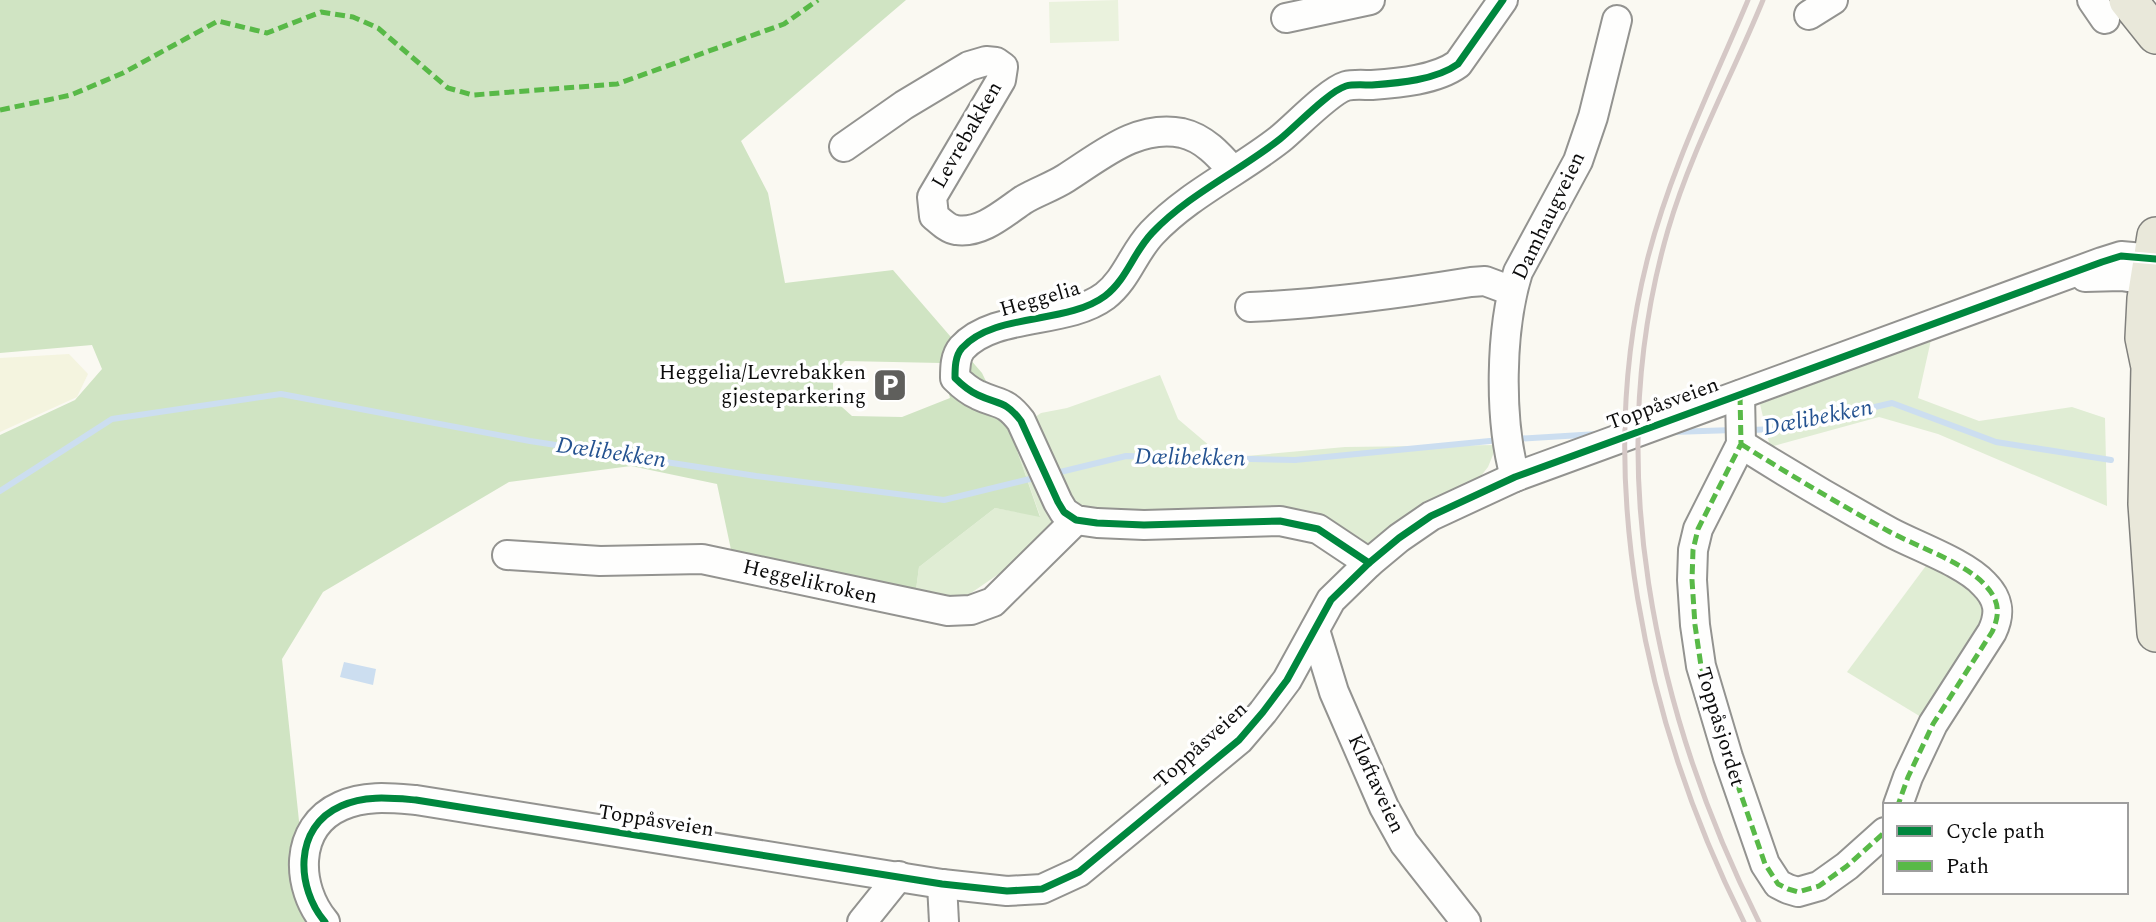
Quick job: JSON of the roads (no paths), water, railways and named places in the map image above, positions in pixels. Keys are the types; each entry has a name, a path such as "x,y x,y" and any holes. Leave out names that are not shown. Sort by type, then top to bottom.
{"main road":[{"path":"2108,6 2156,35"},
{"path":"2154,262 2144,338 2153,359 2147,504 2156,633"}],"street":[{"path":"1286,18 1370,0"},
{"name":"Heggelia","path":"1070,516 1021,421 1012,409 1001,402 981,397 955,378 956,362 961,349 979,335 1020,321 1076,310 1103,297 1122,280 1149,236 1170,214 1278,141 1345,86 1376,85 1448,71 1458,64 1503,0"},
{"path":"1809,15 1833,0"},
{"name":"Damhaugveien","path":"1515,477 1508,451 1504,417 1506,334 1512,291 1518,272 1578,161 1593,117 1617,20"},
{"name":"Levrebakken","path":"844,147 904,105 969,66 986,61 1003,66 1001,80 932,197 934,216 944,225 956,230 971,229 988,223 1067,178 1114,146 1139,136 1159,132 1181,133 1195,138 1214,150 1233,171"},
{"name":"Toppåsveien","path":"325,922 315,908 302,871 308,841 325,817 338,807 358,800 385,798 416,800 942,884 1006,891 1042,890 1079,872 1239,740 1287,680 1331,600 1399,538 1432,516 1515,477 2061,277 2121,256 2154,262"},
{"name":"Damhaugveien","path":"1250,307 1315,304 1485,281 1512,291"},
{"name":"Toppåsjordet","path":"1740,395 1741,444 1698,529 1692,570 1694,614 1701,666 1728,757 1765,864 1778,884 1798,892 1809,890 1847,866 1883,834"},
{"path":"1741,444 1844,506 1963,569 1983,582 1999,608 1992,632 1949,696 1920,748 1899,803"},
{"path":"1070,516 1097,523 1143,525 1280,521 1300,524 1318,528 1369,563"},
{"name":"Heggelikroken","path":"507,555 600,561 702,559 914,605 948,611 971,610 993,602 1070,516"},
{"name":"Kløftaveien","path":"1315,630 1334,692 1384,807 1404,843 1466,922"},
{"path":"862,922 899,876"},
{"path":"942,884 944,922"}],"water":[{"path":"344,662 376,669 373,685 340,677"}],"waterway":[{"name":"Dælibekken","path":"0,491 112,419 281,394 530,441 756,476 944,500 1038,477"},
{"name":"Dælibekken","path":"1749,430 1780,429 1892,403 1996,442 2111,460"},
{"name":"Dælibekken","path":"1672,432 1734,430"},
{"name":"Dælibekken","path":"1514,439 1598,434"},
{"name":"Dælibekken","path":"1052,474 1126,456 1295,460 1500,440"}],"railway":[{"path":"1744,922 1709,846 1679,766 1655,683 1638,599 1627,514 1625,428 1631,344 1656,227 1693,129 1748,0"},
{"path":"1759,922 1722,841 1691,757 1666,671 1649,584 1639,495 1639,406 1648,317 1668,230 1688,171 1763,0"}],"place":[{"name":"Heggelia/Levrebakken gjesteparkering","path":"890,385"}]}
